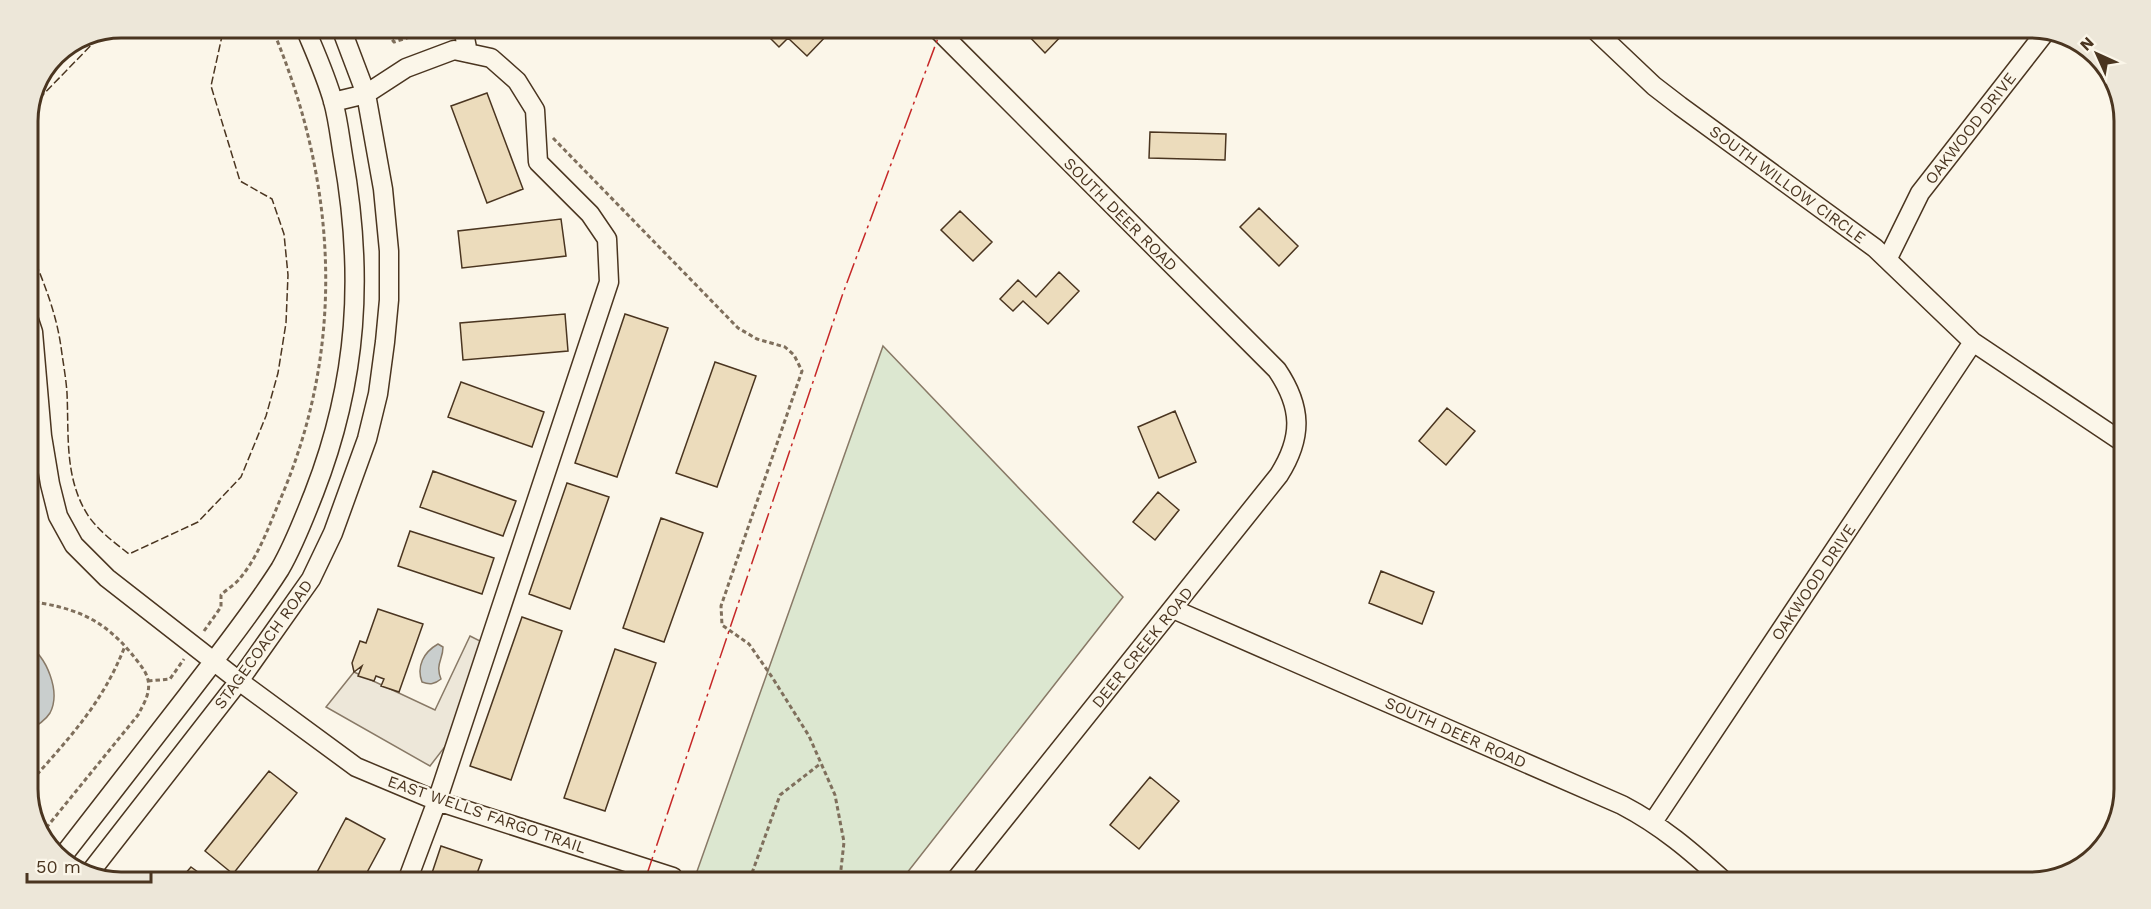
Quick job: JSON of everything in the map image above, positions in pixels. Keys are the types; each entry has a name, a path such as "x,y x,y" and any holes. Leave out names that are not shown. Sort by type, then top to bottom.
{"street":[{"name":"STAGECOACH ROAD","path":"67,851 251,612 281,567 302,524 335,433 345,390 356,299 355,253 350,194 333,102 308,37"},
{"name":"STAGECOACH ROAD","path":"94,867 239,681 311,579 333,533 367,439 378,394 389,300 388,251 383,189 366,94 344,37"},
{"path":"465,37 468,53"},
{"name":"SOUTH DEER ROAD","path":"945,37 1273,366 1288,386 1295,404"},
{"name":"SOUTH WILLOW CIRCLE","path":"1602,37 1653,86 1888,258 1973,342 2113,436"},
{"name":"OAKWOOD DRIVE","path":"1888,258 1920,193 2041,38"},
{"path":"333,102 366,94 406,68 454,50 491,58 517,81 535,110 538,162 590,213 607,239 609,282 437,801 410,872"},
{"name":"OAKWOOD DRIVE","path":"1653,822 1973,342"},
{"name":"EAST WELLS FARGO TRAIL","path":"38,390 42,436 58,516 74,545 107,579 239,681 356,767 437,801 657,872"},
{"name":"DEER CREEK ROAD","path":"962,872 1279,475 1289,459 1296,431 1295,404"},
{"name":"SOUTH DEER ROAD","path":"1173,609 1622,805 1653,822 1714,872"}],"path":[{"path":"221,607 221,595 240,579 251,561 287,483 315,389 324,316 325,231 312,147 294,83 276,37"},
{"path":"390,37 394,42 410,37"},
{"path":"548,133 738,328 757,339 784,347 794,355 802,371 721,606 722,624 749,644 809,736 835,795 844,842 841,872"},
{"path":"38,603 62,606 96,621 125,646 141,666 148,681 147,698 138,715 47,827"},
{"path":"38,774 69,740 92,709 112,675 125,646"},
{"path":"148,681 170,679"},
{"path":"752,872 780,795 820,764"}],"green space":[{"path":"883,346 1123,597 908,872 697,872"}],"shaded area":[{"path":"470,636 488,645 454,735 430,766 326,707 354,672 435,710"},
{"path":"438,644 443,647 439,666 441,679 432,684 422,682 420,670 422,660"},
{"path":"38,654 50,675 54,695 50,713 38,725"}],"building":[{"path":"769,37 825,37 807,56 788,38 779,47"},
{"path":"1030,37 1060,37 1045,53"},
{"path":"487,93 523,189 487,203 451,106"},
{"path":"1150,132 1226,134 1225,160 1149,158"},
{"path":"1259,208 1298,246 1279,266 1240,227"},
{"path":"960,211 992,242 973,261 941,230"},
{"path":"561,219 566,256 462,268 458,231"},
{"path":"1059,272 1079,291 1048,324 1023,301 1013,311 1000,299 1018,280 1036,297"},
{"path":"565,314 568,351 463,360 460,323"},
{"path":"625,314 668,328 617,477 575,463"},
{"path":"715,362 756,376 717,487 676,473"},
{"path":"461,382 544,412 532,447 448,417"},
{"path":"1447,408 1475,431 1446,465 1419,441"},
{"path":"1175,411 1196,462 1159,478 1138,427"},
{"path":"433,471 516,501 503,536 420,507"},
{"path":"567,483 609,497 570,609 529,594"},
{"path":"1158,492 1179,510 1155,540 1133,522"},
{"path":"661,518 703,533 664,642 623,628"},
{"path":"410,531 494,558 482,594 398,566"},
{"path":"1381,571 1434,592 1422,624 1369,603"},
{"path":"378,609 423,624 399,692 381,686 384,679 376,676 374,681 358,676 362,666 354,672 352,663 360,641 366,643"},
{"path":"522,617 562,631 511,780 470,766"},
{"path":"615,649 656,663 605,811 564,798"},
{"path":"269,771 297,793 235,872 231,872 205,851"},
{"path":"1150,777 1179,801 1139,849 1110,825"},
{"path":"346,818 385,839 367,872 317,872"},
{"path":"441,846 482,860 478,872 432,872"},
{"path":"191,867 198,872 187,872"}],"fence":[{"path":"38,269 48,294 59,334 67,387 69,457 75,488 89,517 129,554 198,522 241,477 266,416 278,373 286,323 288,275 284,234 272,199 240,181 211,86 222,37"},
{"path":"41,97 94,43"}],"power":[{"path":"648,872 842,296 938,37"}]}
